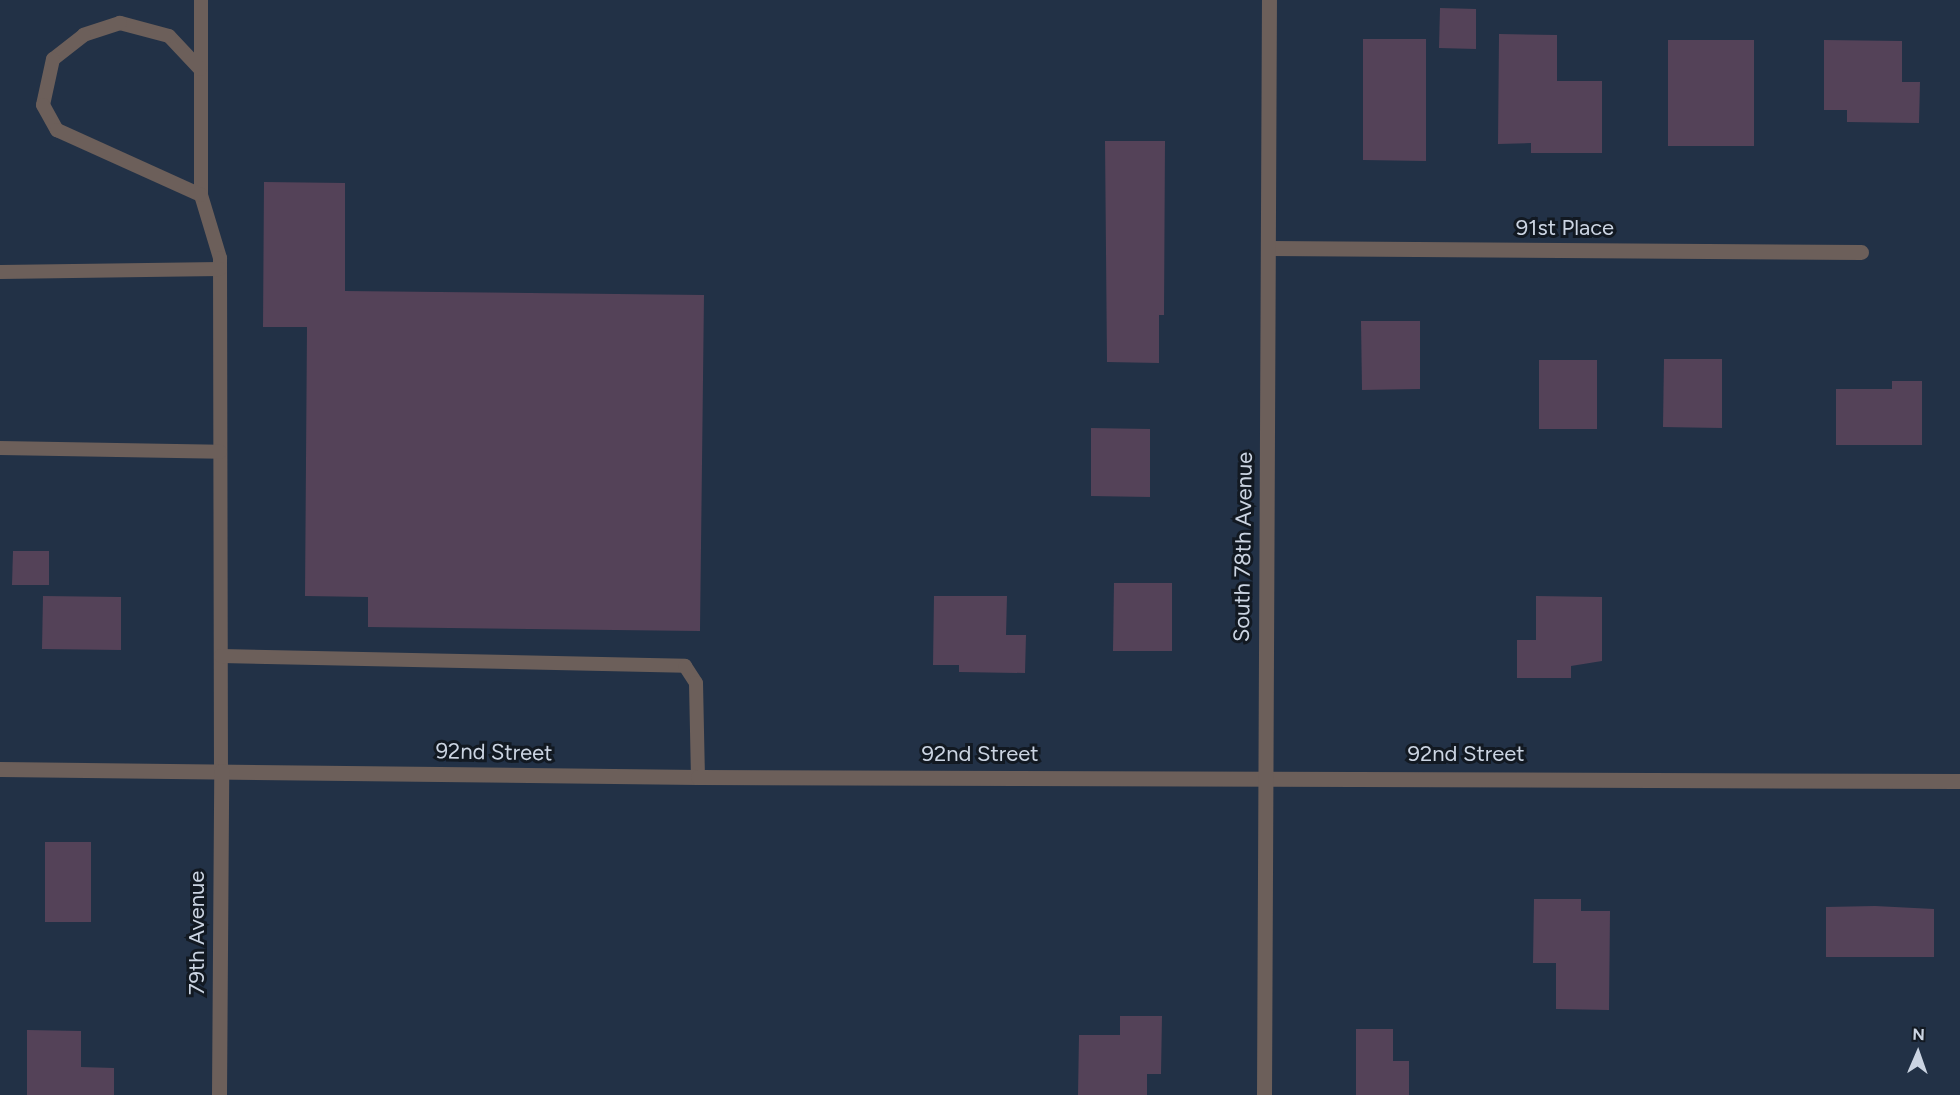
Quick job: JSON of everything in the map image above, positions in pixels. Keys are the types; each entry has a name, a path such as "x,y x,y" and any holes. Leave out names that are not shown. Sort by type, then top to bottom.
{"street":[{"name":"South 78th Avenue","path":"1264,1095 1262,775 1269,248 1269,0"},
{"name":"91st Place","path":"1269,248 1862,252"},
{"name":"92nd Street","path":"0,769 698,777 1262,775 1960,781"},
{"name":"79th Avenue","path":"219,1095 221,771"}],"lane":[{"path":"201,0 201,195 220,269 221,771"},
{"path":"200,69 169,36 120,23 84,35 52,59 43,105 57,130 201,195"},
{"path":"0,272 220,269"},
{"path":"0,448 220,452"},
{"path":"221,656 685,666 696,683 698,777"}],"building":[{"path":"1440,8 1476,9 1476,49 1439,48"},
{"path":"1499,34 1557,35 1557,81 1602,81 1602,153 1531,153 1531,143 1498,144"},
{"path":"1363,39 1426,39 1426,161 1363,160"},
{"path":"1668,40 1754,40 1754,146 1668,146"},
{"path":"1824,40 1902,41 1902,82 1920,82 1919,123 1847,122 1847,110 1824,110"},
{"path":"1105,141 1165,141 1164,315 1159,315 1159,363 1107,362"},
{"path":"264,182 345,183 345,291 704,295 700,631 368,627 368,597 305,596 307,327 263,327"},
{"path":"1361,321 1420,321 1420,389 1362,390"},
{"path":"1664,359 1722,359 1722,428 1663,427"},
{"path":"1539,360 1597,360 1597,429 1539,429"},
{"path":"1892,381 1922,381 1922,445 1836,445 1836,389 1892,389"},
{"path":"1091,428 1150,429 1150,497 1091,496"},
{"path":"13,551 49,551 49,585 12,585"},
{"path":"1114,583 1172,583 1172,651 1113,651"},
{"path":"43,596 121,597 121,650 42,649"},
{"path":"934,596 1007,596 1006,635 1026,635 1025,673 959,672 959,665 933,665"},
{"path":"1536,596 1602,597 1602,661 1571,666 1571,678 1517,678 1517,640 1536,640"},
{"path":"45,842 91,842 91,922 45,922"},
{"path":"1534,899 1581,899 1581,911 1610,911 1609,1010 1556,1009 1556,963 1533,963"},
{"path":"1875,906 1934,909 1934,957 1826,957 1826,907"},
{"path":"1120,1016 1162,1016 1161,1074 1147,1074 1147,1095 1078,1095 1079,1035 1120,1035"},
{"path":"1356,1029 1393,1029 1393,1061 1409,1061 1409,1095 1356,1095"},
{"path":"27,1030 81,1031 81,1067 114,1068 114,1095 27,1095"}]}
